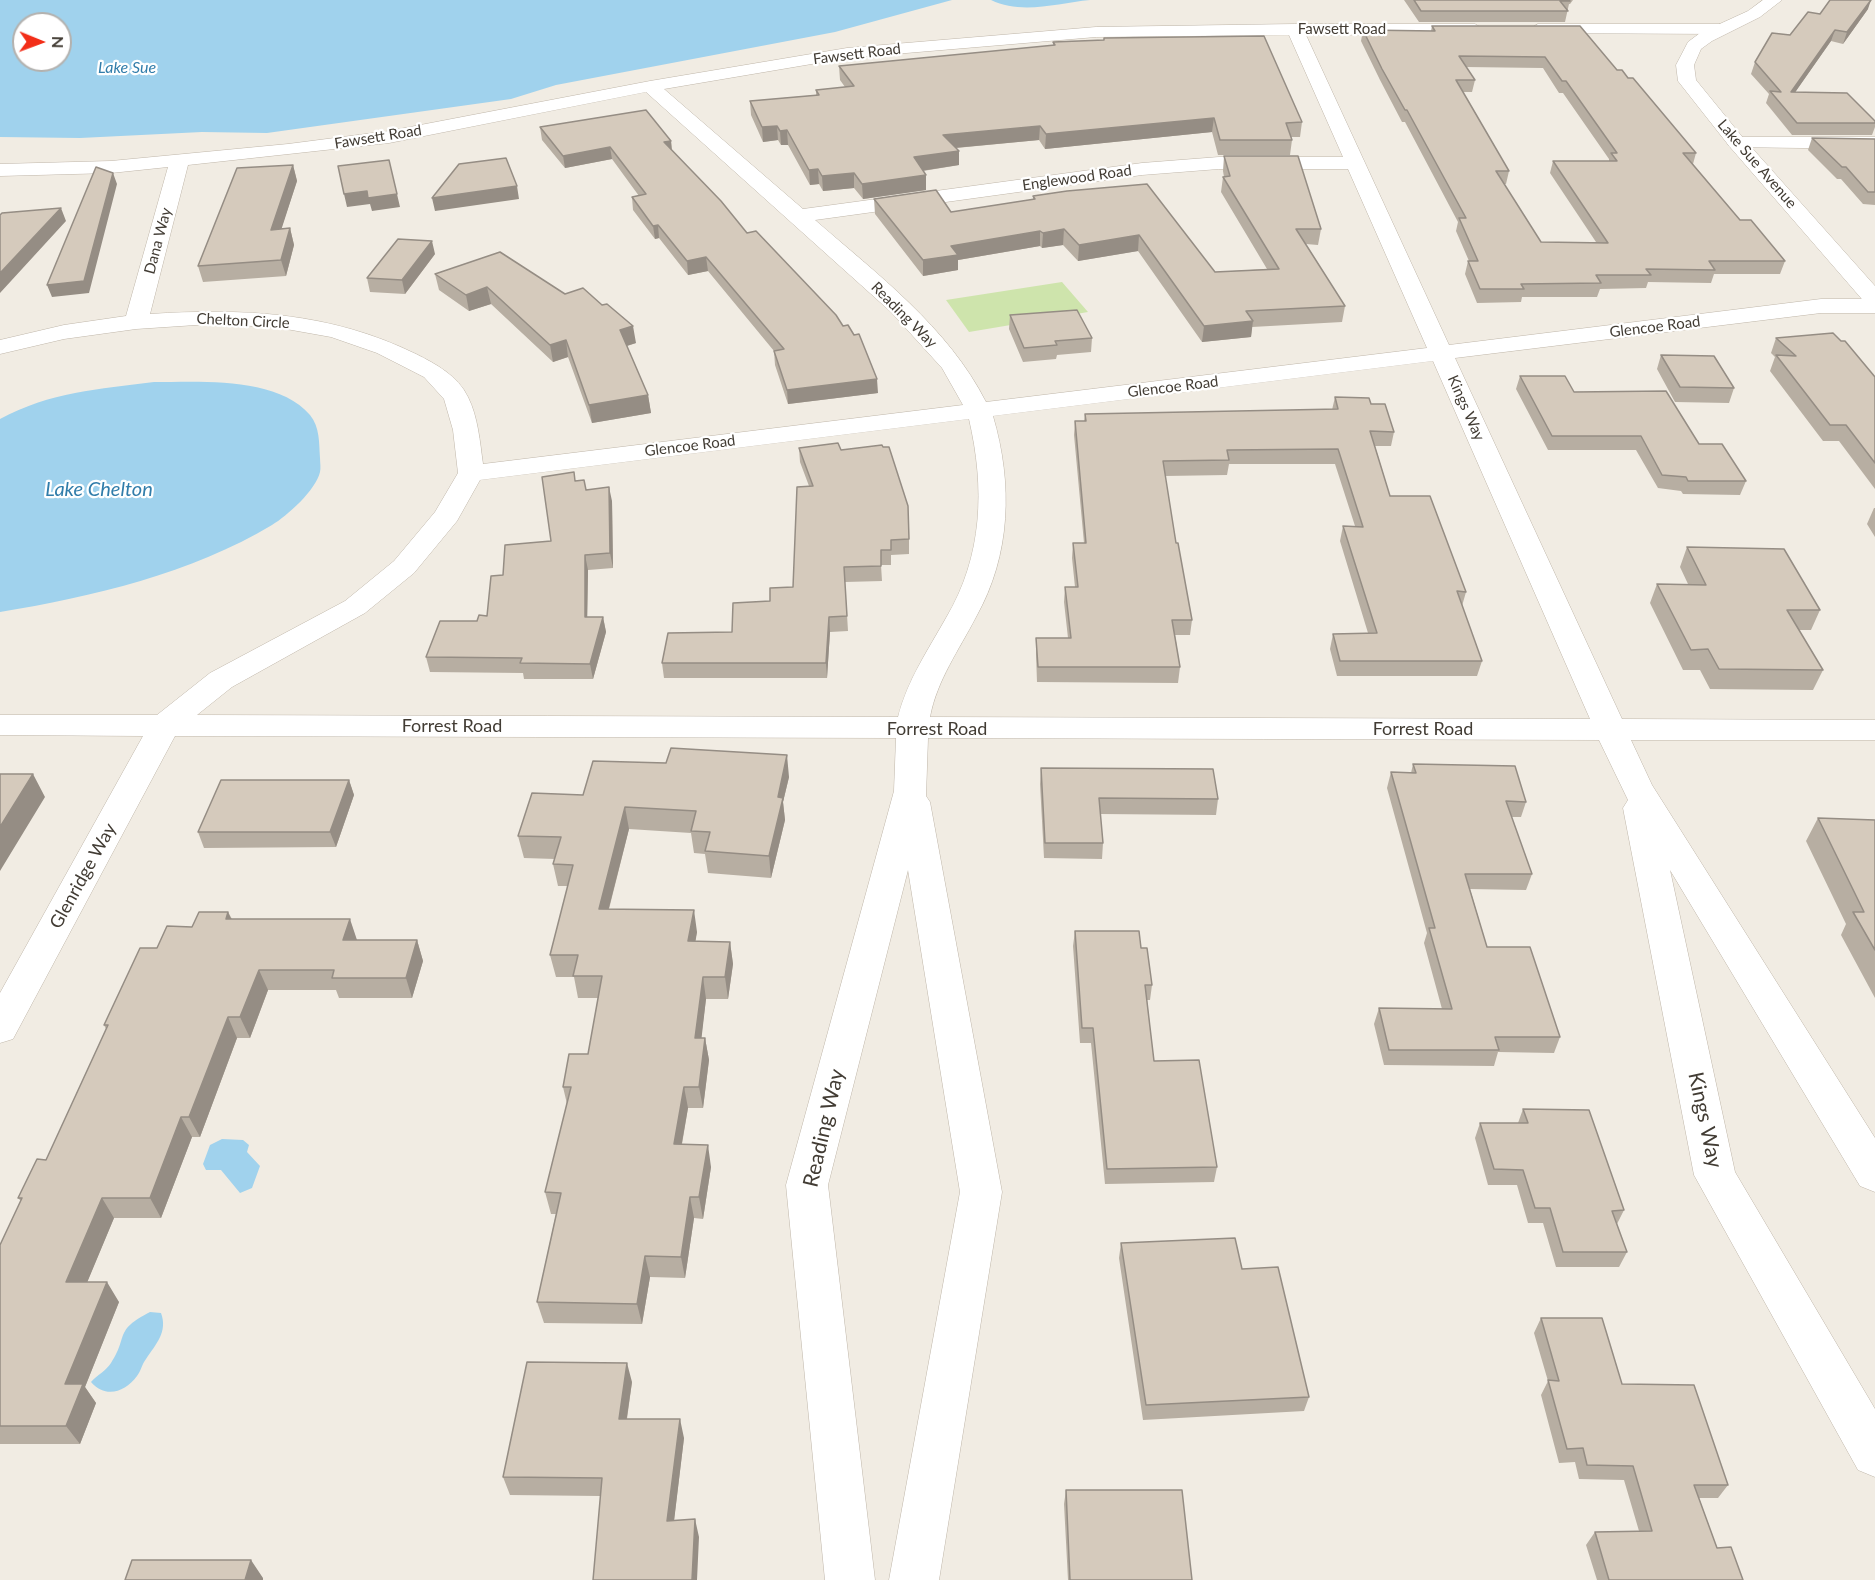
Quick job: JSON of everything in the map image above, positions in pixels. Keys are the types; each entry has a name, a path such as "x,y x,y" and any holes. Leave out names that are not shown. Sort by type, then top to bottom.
{"street":[{"path":"1517,29 1722,29 1754,14 1774,0"},
{"name":"Kings Way","path":"1294,29 1357,163 1636,786 1875,1174"},
{"name":"Fawsett Road","path":"0,170 56,170 180,160 288,150 389,137 650,86 847,53 1037,36 1181,30 1494,29"},
{"name":"Lake Sue Avenue","path":"1722,29 1694,46 1688,55 1685,73 1691,88 1875,300"},
{"name":"Reading Way","path":"650,86 799,216 922,328 958,371 979,411 993,468 994,517 985,565 966,610 921,695 913,729 911,791 981,1192 914,1580"},
{"path":"1737,143 1875,143"},
{"name":"Dana Way","path":"136,322 180,160"},
{"name":"Englewood Road","path":"799,216 1142,169 1219,163 1357,163"},
{"name":"Glencoe Road","path":"471,473 1821,306 1875,306"},
{"name":"Chelton Circle","path":"0,347 64,332 136,322 211,317 275,320 336,331 386,348 433,372 456,397 466,430 471,473"},
{"path":"165,725 221,680 355,607 404,567 447,515 471,473"},
{"name":"Forrest Road","path":"0,725 1875,730"},
{"name":"Glenridge Way","path":"0,1028 165,725"},
{"name":"Kings Way","path":"1636,786 1715,1175 1875,1454"},
{"name":"Reading Way","path":"850,1580 807,1185 911,791"}],"green space":[{"path":"1062,282 1088,312 969,332 946,300"}],"water":[{"name":"Lake Sue","path":"0,0 952,0 835,32 556,85 511,99 267,133 202,132 80,138 0,137"},
{"path":"991,0 1090,0 1015,7"},
{"name":"Lake Chelton","path":"154,382 237,384 278,393 296,402 310,415 317,430 320,472 313,487 293,509 278,521 209,557 105,591 0,612 0,419 56,397"},
{"path":"222,1139 243,1140 249,1145 247,1152 260,1166 252,1188 240,1193 221,1170 206,1170 203,1164 210,1145"},
{"path":"150,1312 161,1313 162,1332 137,1376 127,1386 115,1391 109,1392 97,1387 91,1382 111,1363 126,1329"}],"building":[{"path":"1414,0 1570,1 1560,1 1568,11 1421,11"},
{"path":"1830,0 1871,0 1847,32 1835,30 1791,92 1847,93 1875,123 1797,123 1770,91 1781,92 1755,62 1772,33 1790,35 1808,12 1820,14"},
{"path":"1432,26 1580,26 1617,70 1622,70 1628,78 1633,78 1696,153 1683,153 1740,220 1751,220 1785,261 1709,261 1715,270 1646,269 1651,275 1596,275 1601,283 1521,284 1524,289 1480,289 1468,261 1478,261 1459,218 1466,218 1382,69 1363,30 1435,31","holes":["1459,56 1545,57 1562,81 1566,81 1617,153 1611,153 1617,161 1553,161 1608,243 1541,242 1496,171 1509,171 1456,80 1475,80"]},
{"path":"1264,36 1302,122 1286,123 1292,140 1220,140 1214,118 1046,134 1040,126 943,135 959,151 914,157 926,175 862,184 854,173 822,176 818,169 809,170 787,130 780,131 777,126 762,127 750,101 819,95 816,90 854,86 839,66 1055,45 1053,42 1104,40 1104,38"},
{"path":"646,110 671,141 664,142 721,201 747,233 756,231 836,315 843,326 848,325 854,335 859,334 877,379 787,390 774,351 784,349 706,257 687,261 658,225 653,226 632,197 646,194 610,147 563,156 540,127"},
{"path":"1812,138 1875,139 1875,192 1868,192 1846,167 1842,167"},
{"path":"1224,156 1298,156 1321,229 1296,229 1345,306 1246,311 1253,321 1204,326 1139,235 1079,245 1064,229 1043,233 1040,231 951,246 958,255 923,260 874,199 936,190 951,212 1035,199 1033,196 1067,191 1147,184 1215,272 1279,269 1223,177 1230,176"},
{"path":"506,158 517,186 432,198 459,164"},
{"path":"389,160 397,194 368,198 367,191 344,194 338,166"},
{"path":"293,165 271,230 290,228 281,260 198,266 237,168"},
{"path":"96,167 113,173 84,281 47,285"},
{"path":"61,208 0,273 0,215"},
{"path":"398,239 432,241 402,280 367,278"},
{"path":"500,252 565,294 583,288 602,305 607,304 633,326 620,330 648,395 589,405 566,340 550,345 487,287 466,295 435,274"},
{"path":"1077,310 1092,338 1055,341 1057,345 1024,348 1010,315"},
{"path":"1833,333 1841,341 1845,341 1875,377 1875,463 1846,425 1830,425 1776,355 1796,356 1776,338"},
{"path":"1661,355 1714,356 1734,388 1680,387"},
{"path":"1520,376 1565,376 1574,392 1666,391 1699,444 1722,444 1746,481 1688,481 1686,477 1662,475 1641,436 1552,436"},
{"path":"1335,397 1369,398 1371,404 1385,404 1394,432 1370,431 1390,496 1430,496 1466,592 1457,591 1482,661 1340,661 1333,634 1377,633 1343,526 1363,527 1338,449 1227,450 1229,460 1163,461 1176,543 1178,543 1192,620 1172,620 1180,667 1038,667 1036,638 1071,638 1065,587 1078,587 1073,543 1086,543 1075,421 1086,421 1085,414 1338,409"},
{"path":"838,443 841,450 882,445 889,447 908,506 909,539 891,540 891,550 881,550 881,566 844,567 847,616 829,617 826,663 662,663 668,633 732,632 733,603 770,601 770,588 793,587 797,487 813,486 799,448"},
{"path":"574,472 575,481 584,480 586,490 609,487 610,553 585,555 585,617 603,617 590,664 520,663 522,658 426,657 440,621 477,621 479,615 487,616 491,576 503,575 505,545 551,541 542,477"},
{"path":"1687,547 1784,549 1820,610 1787,610 1823,670 1719,669 1708,649 1691,650 1657,584 1706,585"},
{"path":"671,748 787,755 778,797 783,798 769,856 705,851 710,832 691,831 696,811 625,807 599,909 694,910 688,941 730,942 725,977 703,977 695,1038 705,1038 699,1087 684,1087 674,1144 708,1145 699,1197 690,1197 681,1257 645,1256 637,1304 537,1302 561,1193 545,1192 571,1087 563,1087 569,1054 588,1054 602,976 573,976 578,955 550,955 573,865 553,864 561,837 518,836 532,793 583,795 593,761 666,763"},
{"path":"1413,764 1515,766 1526,802 1506,801 1532,874 1465,874 1487,947 1530,947 1560,1037 1495,1037 1499,1050 1389,1050 1379,1008 1452,1009 1429,928 1435,928 1391,772 1416,773"},
{"path":"1041,768 1213,769 1218,799 1099,798 1103,843 1045,843"},
{"path":"0,774 33,774 0,827"},
{"path":"221,780 349,780 330,832 198,832"},
{"path":"1818,818 1875,820 1875,950 1853,912 1864,912"},
{"path":"199,912 228,912 226,919 350,919 343,940 417,940 406,978 332,978 334,970 259,970 240,1017 228,1017 189,1117 181,1117 150,1198 102,1198 66,1282 107,1282 65,1384 83,1384 66,1426 0,1426 0,1245 22,1198 18,1198 37,1159 46,1160 108,1025 104,1025 140,948 157,948 167,926 192,927"},
{"path":"1075,931 1139,931 1141,948 1147,948 1152,985 1145,985 1154,1061 1199,1060 1217,1167 1107,1169 1093,1028 1082,1028"},
{"path":"1523,1109 1589,1110 1624,1210 1612,1211 1627,1252 1563,1252 1550,1208 1535,1208 1523,1170 1494,1169 1480,1123 1528,1123"},
{"path":"1235,1238 1242,1269 1278,1267 1309,1397 1146,1405 1121,1243"},
{"path":"1541,1318 1602,1318 1622,1384 1694,1385 1728,1485 1694,1485 1717,1548 1731,1547 1743,1580 1609,1580 1595,1532 1652,1531 1633,1466 1587,1465 1583,1448 1567,1449 1548,1380 1559,1381"},
{"path":"527,1362 627,1363 619,1419 680,1419 667,1521 695,1519 692,1580 593,1580 602,1478 503,1477"},
{"path":"1066,1490 1182,1490 1192,1580 1070,1580"},
{"path":"132,1560 251,1560 245,1580 125,1580"}]}
